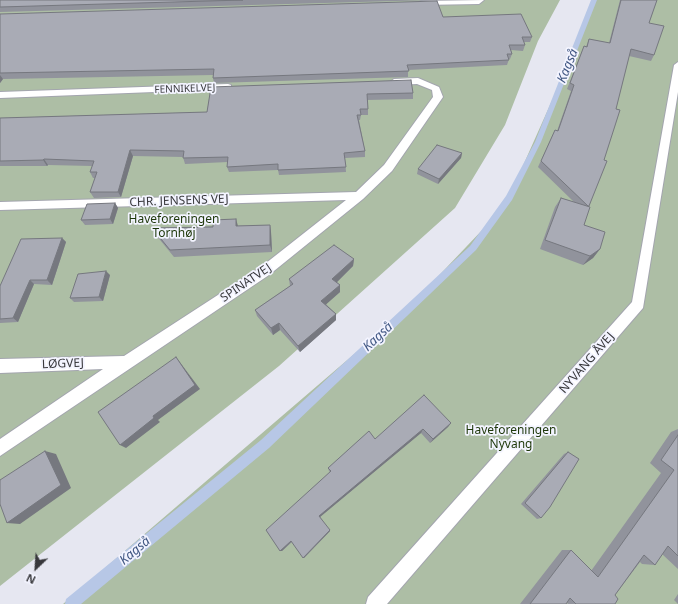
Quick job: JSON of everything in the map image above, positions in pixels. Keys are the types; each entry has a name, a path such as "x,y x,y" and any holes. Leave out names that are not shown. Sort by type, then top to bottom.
{"lane":[{"path":"416,4 479,2 480,0"},
{"name":"NYVANG ÅVEJ","path":"375,604 638,304 678,65"},
{"name":"SPINATVEJ","path":"0,448 126,362 265,271 358,196 388,168 438,97 436,89 418,81 387,82"},
{"name":"FENNIKELVEJ","path":"0,94 237,87"},
{"name":"CHR. JENSENS VEJ","path":"0,206 358,196"},
{"name":"LØGVEJ","path":"0,366 126,362"}],"green space":[{"name":"Haveforeningen Tornhøj","path":"0,0 560,0 538,41 505,125 455,208 279,366 0,586"},
{"name":"Haveforeningen Nyvang","path":"592,0 678,0 678,604 63,604 409,307 505,206 558,87"}],"building":[{"path":"0,0 243,0 0,7"},
{"path":"621,0 657,0 649,23 664,26 654,55 631,49 616,109 620,110 604,160 607,161 588,206 541,161 555,130 558,131 574,85 570,83 584,46 587,47 589,39 610,43"},
{"path":"437,1 443,17 521,14 532,37 522,37 525,45 509,45 512,54 507,54 509,60 407,65 409,71 213,78 214,69 0,73 0,14"},
{"path":"411,80 413,93 367,94 368,109 360,109 361,115 357,115 365,151 344,153 346,167 278,170 278,164 227,167 228,157 183,158 184,151 130,150 118,192 90,192 97,172 90,172 94,161 44,159 0,161 0,118 207,112 211,87"},
{"path":"437,145 462,153 439,179 418,169"},
{"path":"561,198 590,207 584,225 605,232 600,249 590,256 545,240"},
{"path":"115,203 110,219 81,220 87,204"},
{"path":"236,219 236,226 270,225 270,245 170,250 152,228 213,227 213,220"},
{"path":"62,238 47,280 30,280 13,318 0,319 0,286 21,239"},
{"path":"334,245 354,259 332,279 340,285 321,301 336,314 298,346 279,323 271,328 255,310 293,284 289,279"},
{"path":"106,271 99,297 70,298 78,274"},
{"path":"176,357 195,385 153,416 154,418 120,445 98,412"},
{"path":"424,395 451,423 433,439 423,429 319,516 330,530 303,558 291,541 280,551 266,530 331,471 328,468 369,431 375,439"},
{"path":"678,435 678,556 668,546 655,565 644,555 615,595 618,599 615,604 576,604 570,598 566,604 530,604 571,550 598,577 674,470 661,460"},
{"path":"45,451 61,485 7,523 0,504 0,480"},
{"path":"568,452 579,459 550,507 541,518 525,503"}],"waterway":[{"name":"Kagså","path":"71,604 265,444 473,248 509,198 538,142 594,0"}]}
